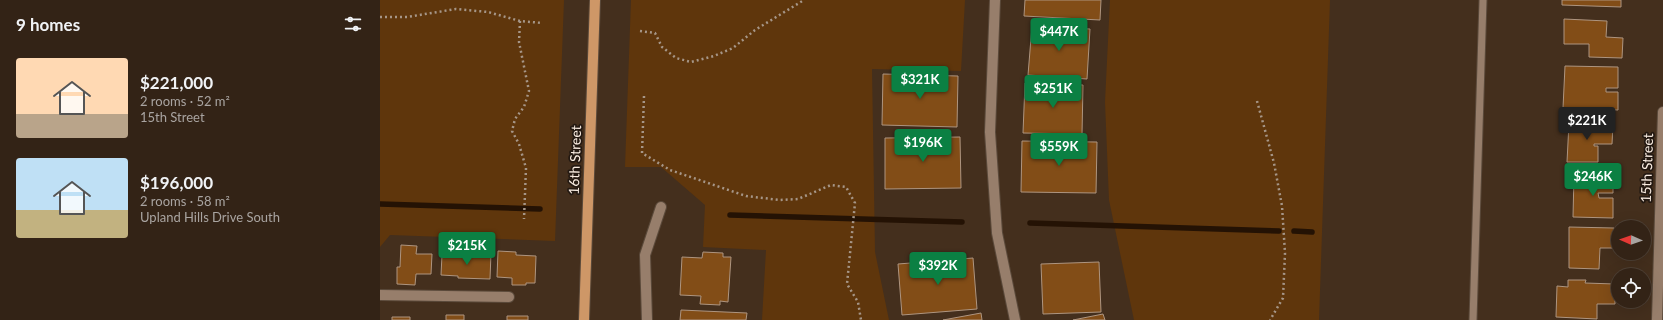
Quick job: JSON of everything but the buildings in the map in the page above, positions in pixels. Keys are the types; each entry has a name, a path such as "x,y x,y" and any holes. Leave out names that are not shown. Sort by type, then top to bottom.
{"main road":[{"name":"16th Street","path":"584,320 595,0"}],"street":[{"path":"995,0 990,132 997,233 1015,320"},
{"name":"15th Street","path":"1657,320 1663,112"},
{"path":"647,320 645,255 661,207"},
{"path":"380,294 508,296"}],"lane":[{"path":"1473,320 1483,0"}],"path":[{"path":"640,31 655,33 662,47 676,58 691,62 714,56 734,48 755,30 804,0"},
{"path":"380,17 407,17 456,10 488,12 520,21 542,23"},
{"path":"520,21 520,42 529,92 524,107 515,119 512,131 519,144 526,168 524,219"},
{"path":"644,96 642,153 670,170 746,196 780,200 798,198 831,186 846,187 855,203 847,284 858,302 862,320"},
{"path":"1257,101 1276,170 1282,206 1285,253 1283,298 1270,320"}],"shaded area":[{"path":"380,0 564,0 555,241 390,235 380,247"},
{"path":"631,0 965,0 961,71 872,69 875,252 889,320 762,320 766,250 703,247 705,205 661,167 625,167"},
{"path":"1110,0 1330,0 1319,320 1134,320 1109,200 1105,102"}],"waterway":[{"path":"380,204 540,209"},
{"path":"730,215 962,222"},
{"path":"1030,223 1279,231"},
{"path":"1294,231 1312,232"}]}
